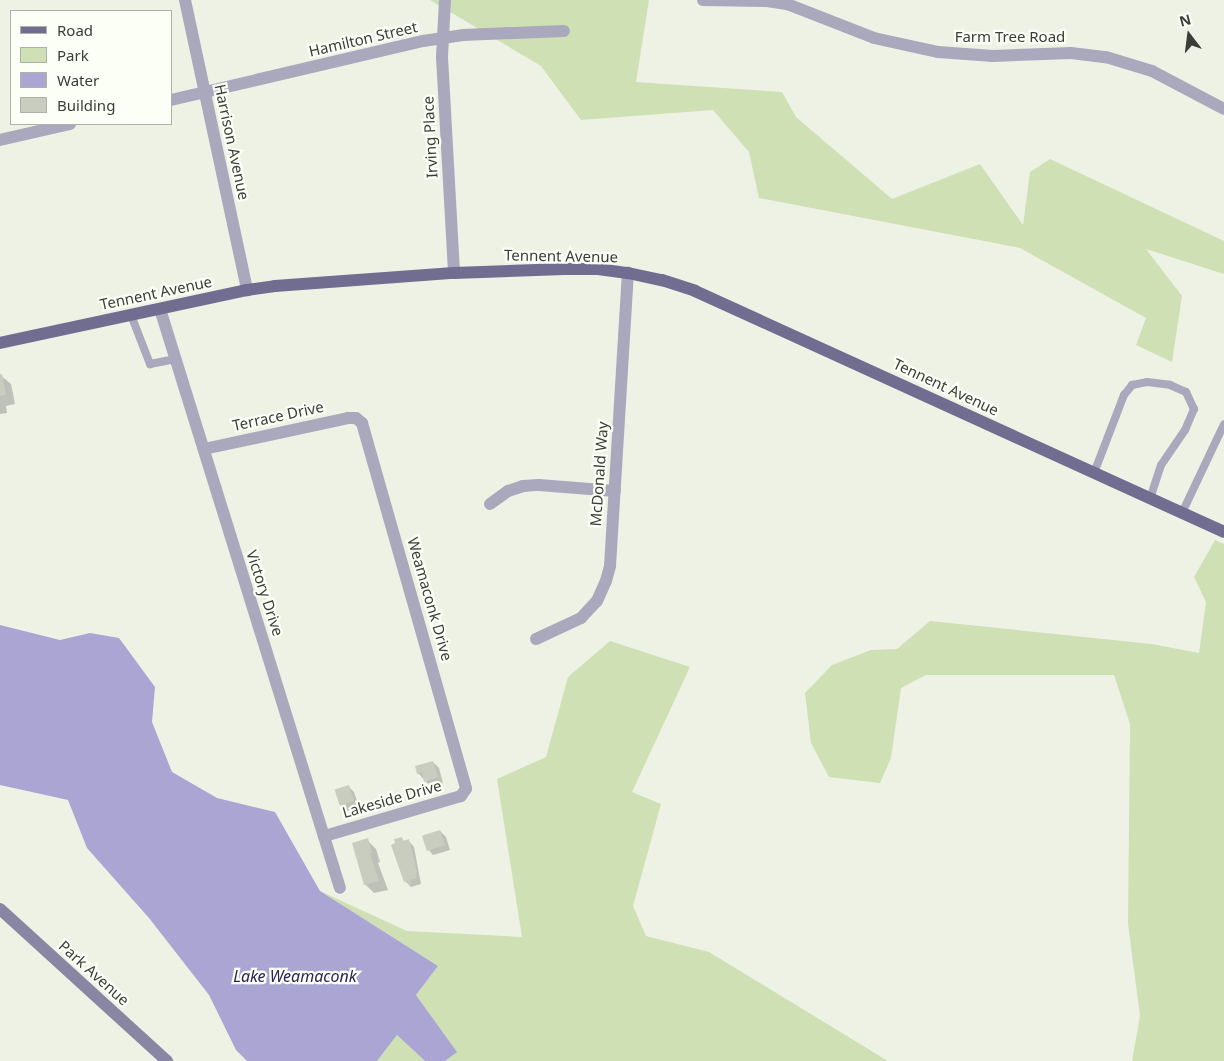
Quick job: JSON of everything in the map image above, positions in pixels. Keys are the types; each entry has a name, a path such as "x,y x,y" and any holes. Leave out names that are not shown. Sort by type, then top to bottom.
{"main road":[{"name":"Tennent Avenue","path":"0,343 247,290 321,281 564,269 598,269 628,273 662,280 694,291 1224,532"}],"street":[{"name":"Harrison Avenue","path":"185,0 247,290"},
{"name":"Irving Place","path":"445,0 442,57 454,273"},
{"name":"Farm Tree Road","path":"703,0 767,1 787,4 874,38 938,52 993,56 1071,53 1106,57 1152,71 1224,110"},
{"name":"Hamilton Street","path":"172,100 443,38 564,31"},
{"path":"0,140 66,125"},
{"name":"McDonald Way","path":"536,640 580,618 591,608 601,594 610,566 628,273"},
{"name":"Victory Drive","path":"160,309 340,888"},
{"name":"Terrace Drive","path":"204,449 348,418 359,420"},
{"name":"Weamaconk Drive","path":"359,420 362,423 466,789"},
{"path":"490,504 508,491 523,486 539,485 614,491"},
{"name":"Lakeside Drive","path":"324,836 461,796 466,789"},
{"name":"Park Avenue","path":"0,909 167,1061"}],"lane":[{"path":"131,315 150,364 176,358"},
{"path":"1094,472 1124,394 1132,385 1147,382 1170,385 1186,392 1194,409 1185,430 1161,466 1150,498"},
{"path":"1182,513 1224,424"}],"green space":[{"path":"430,0 649,0 636,82 782,92 796,117 892,199 980,164 1023,225 1030,172 1050,159 1224,241 1224,274 1146,249 1182,296 1172,362 1136,345 1146,318 1020,248 759,198 749,152 713,110 581,120 541,66"},
{"path":"1215,540 1224,544 1224,1061 1132,1061 1140,1016 1128,924 1130,724 1114,675 926,675 901,688 891,758 880,783 829,777 811,743 805,693 832,665 871,650 897,649 930,621 1152,644 1199,653 1206,602 1194,577"},
{"path":"610,641 690,667 632,792 661,804 633,906 646,936 709,952 888,1061 445,1061 456,1051 416,995 438,966 320,891 407,931 522,937 497,779 546,757 568,677"},
{"path":"397,1035 425,1061 377,1061"}],"water":[{"name":"Lake Weamaconk","path":"0,625 60,640 90,633 119,638 155,687 152,722 172,772 217,798 275,812 320,891 438,966 416,995 457,1052 445,1061 425,1061 397,1035 377,1061 247,1061 236,1050 209,995 149,918 87,848 68,800 0,785"}],"building":[{"path":"0,374 2,374 6,395 0,396"},
{"path":"433,761 438,777 424,782 422,772 417,774 415,766"},
{"path":"349,785 354,801 340,806 335,789"},
{"path":"440,830 445,845 427,851 422,836"},
{"path":"402,837 403,841 409,839 417,872 416,878 410,880 411,884 409,885 408,881 404,882 391,845 395,843 394,839"},
{"path":"368,838 372,853 370,854 379,881 364,885 352,843"}]}
